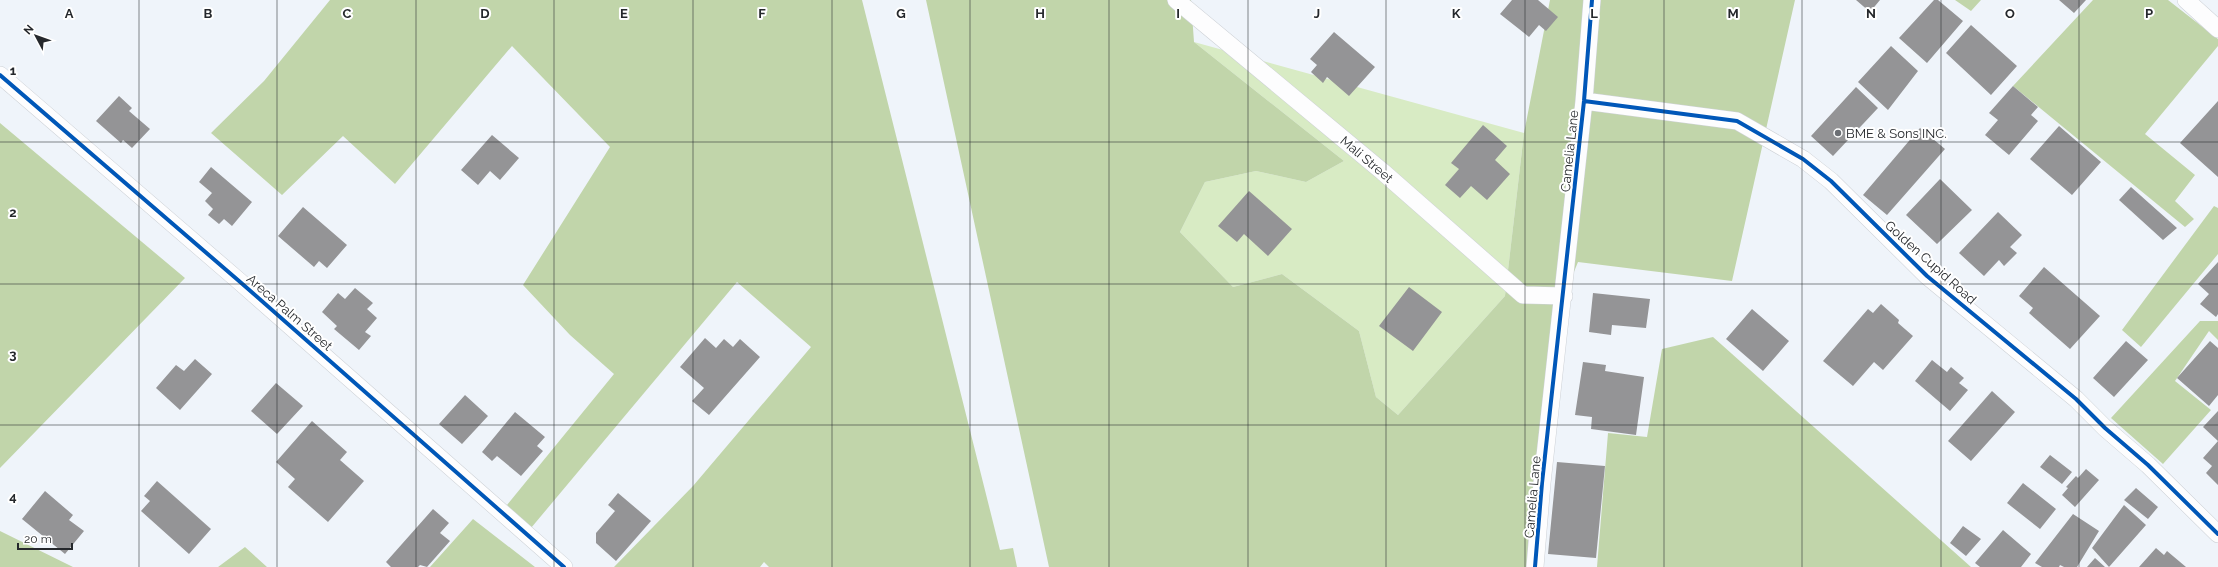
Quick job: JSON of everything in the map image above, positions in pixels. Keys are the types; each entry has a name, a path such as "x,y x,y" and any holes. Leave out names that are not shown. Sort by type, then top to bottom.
{"street":[{"name":"Mali Street","path":"1176,0 1383,172 1523,295 1564,296"},
{"name":"Camelia Lane","path":"1535,567 1543,476 1564,296 1584,101 1592,0"},
{"path":"2186,0 2218,29"},
{"name":"Areca Palm Street","path":"0,75 234,277 564,567"},
{"name":"Golden Cupid Road","path":"1584,101 1738,121 1803,159 1831,181 1927,276 2076,399 2105,428 2148,465 2218,534"}],"green space":[{"path":"330,0 862,0 1000,550 1013,548 1017,567 769,567 764,562 760,567 614,567 693,486 811,347 737,282 531,528 507,505 614,374 570,335 523,285 610,147 512,46 395,184 343,136 282,195 211,133 264,81"},
{"path":"926,0 1191,0 1194,42 1344,161 1306,182 1256,171 1205,182 1180,232 1233,287 1282,274 1359,331 1376,397 1398,415 1505,296 1524,133 1550,0 1795,0 1732,281 1578,262 1564,296 1536,567 1049,567"},
{"path":"1955,0 1981,0 1971,11"},
{"path":"2093,0 2168,0 2218,39 2218,46 2145,134 2195,175 2175,201 2194,219 2185,227 2013,86"},
{"path":"1194,42 1524,133 1505,296 1398,415 1376,397 1359,331 1282,274 1233,287 1180,232 1205,182 1256,171 1306,182 1344,161"},
{"path":"0,123 185,278 0,468"},
{"path":"2214,206 2218,208 2218,254 2141,347 2122,330"},
{"path":"2200,321 2218,321 2218,340 2209,331 2175,381 2211,410 2163,464 2111,418"},
{"path":"1713,337 1971,567 1597,567 1608,433 1647,437 1662,349"},
{"path":"473,519 535,567 430,567"},
{"path":"0,531 73,567 0,567"},
{"path":"245,547 267,567 218,567"}],"building":[{"path":"1512,0 1538,0 1558,17 1546,31 1539,25 1529,37 1500,14"},
{"path":"1856,0 1880,0 1870,12"},
{"path":"1934,0 1938,0 1963,21 1927,63 1899,38"},
{"path":"2059,0 2086,0 2074,13"},
{"path":"1971,25 2017,66 1991,95 1946,53"},
{"path":"1334,32 1375,67 1349,96 1327,77 1323,83 1311,72 1317,65 1310,59"},
{"path":"1891,46 1918,71 1888,110 1858,82"},
{"path":"2013,86 2038,107 2031,115 2038,121 2009,155 1985,135 1998,120 1989,113"},
{"path":"1856,87 1878,108 1833,156 1811,136"},
{"path":"119,96 132,108 129,111 150,129 132,148 123,140 121,143 96,121"},
{"path":"2218,101 2218,177 2180,143"},
{"path":"1483,125 1507,146 1495,160 1510,174 1487,200 1471,186 1460,198 1445,185 1459,169 1451,163"},
{"path":"2059,126 2101,162 2072,195 2030,159"},
{"path":"1920,128 1945,149 1887,215 1863,195"},
{"path":"492,135 519,158 500,180 490,171 478,185 461,170"},
{"path":"211,167 252,202 232,226 224,219 219,224 208,215 213,209 205,201 212,193 199,182"},
{"path":"1940,179 1972,210 1937,244 1906,215"},
{"path":"2131,187 2177,228 2163,240 2119,200"},
{"path":"1249,191 1292,229 1268,256 1244,234 1237,242 1218,226"},
{"path":"303,207 347,245 327,268 319,261 314,267 278,236"},
{"path":"1998,212 2022,235 2010,247 2017,253 2004,266 1999,260 1984,276 1959,253"},
{"path":"2218,262 2218,314 2216,317 2200,304 2209,294 2198,284"},
{"path":"2044,267 2100,316 2070,349 2029,313 2033,308 2019,296"},
{"path":"1409,287 1442,312 1413,351 1379,326"},
{"path":"355,288 373,303 367,309 377,318 365,332 371,336 359,350 334,329 337,326 322,312 338,293 345,299"},
{"path":"1593,293 1650,299 1646,328 1612,325 1611,335 1589,332"},
{"path":"1881,304 1899,320 1898,323 1913,336 1883,370 1874,362 1853,386 1823,361 1868,309 1873,313"},
{"path":"1752,309 1789,341 1763,371 1726,339"},
{"path":"705,338 716,348 724,339 733,347 740,339 760,357 709,415 692,401 704,388 680,367"},
{"path":"2126,341 2148,360 2114,397 2093,378"},
{"path":"2210,341 2218,348 2218,395 2209,406 2177,378"},
{"path":"195,359 212,374 180,410 156,388 176,365 184,371"},
{"path":"1932,360 1947,372 1951,367 1964,378 1959,383 1968,390 1950,411 1915,381"},
{"path":"1583,362 1606,365 1605,371 1644,377 1636,435 1591,429 1592,417 1575,415"},
{"path":"276,383 303,406 277,434 251,411"},
{"path":"1992,391 2015,412 1971,461 1948,441"},
{"path":"465,395 488,416 462,444 439,424"},
{"path":"2218,411 2218,441 2203,427"},
{"path":"515,412 545,437 537,446 543,451 521,476 497,456 492,461 482,452"},
{"path":"312,421 347,452 340,460 364,481 328,522 288,487 295,479 276,462"},
{"path":"2218,441 2218,485 2206,473 2212,466 2203,458"},
{"path":"2050,455 2072,472 2062,484 2040,467"},
{"path":"1557,462 1605,466 1596,558 1548,554"},
{"path":"2086,469 2099,480 2075,507 2062,495 2068,488 2066,487 2076,476 2078,478"},
{"path":"157,481 211,529 189,554 141,511 150,501 144,496"},
{"path":"2023,483 2056,509 2040,529 2007,503"},
{"path":"2136,488 2158,507 2148,519 2124,500"},
{"path":"45,491 73,515 69,520 84,531 65,554 22,519"},
{"path":"618,493 651,521 616,561 596,543 596,533 615,511 608,505"},
{"path":"2124,505 2146,525 2109,567 2092,548"},
{"path":"433,509 449,523 440,533 450,541 427,567 420,565 418,567 391,567 386,562"},
{"path":"2073,514 2099,531 2077,567 2064,567 2060,565 2059,567 2042,567 2035,563"},
{"path":"1963,526 1981,539 1966,556 1950,543"},
{"path":"2003,530 2031,554 2021,567 1980,567 1975,563"},
{"path":"2156,548 2164,555 2167,551 2186,567 2139,567"},
{"path":"2095,558 2105,567 2087,567"}],"cycle path":[{"path":"1535,567 1542,483 1584,101 1592,0"},
{"path":"0,75 239,281 564,567"},
{"path":"1584,101 1737,121 1803,159 1831,181 1927,276 2076,399 2105,428 2148,465 2218,534"}],"place":[{"name":"BME & Sons INC.","path":"1838,133"}]}
